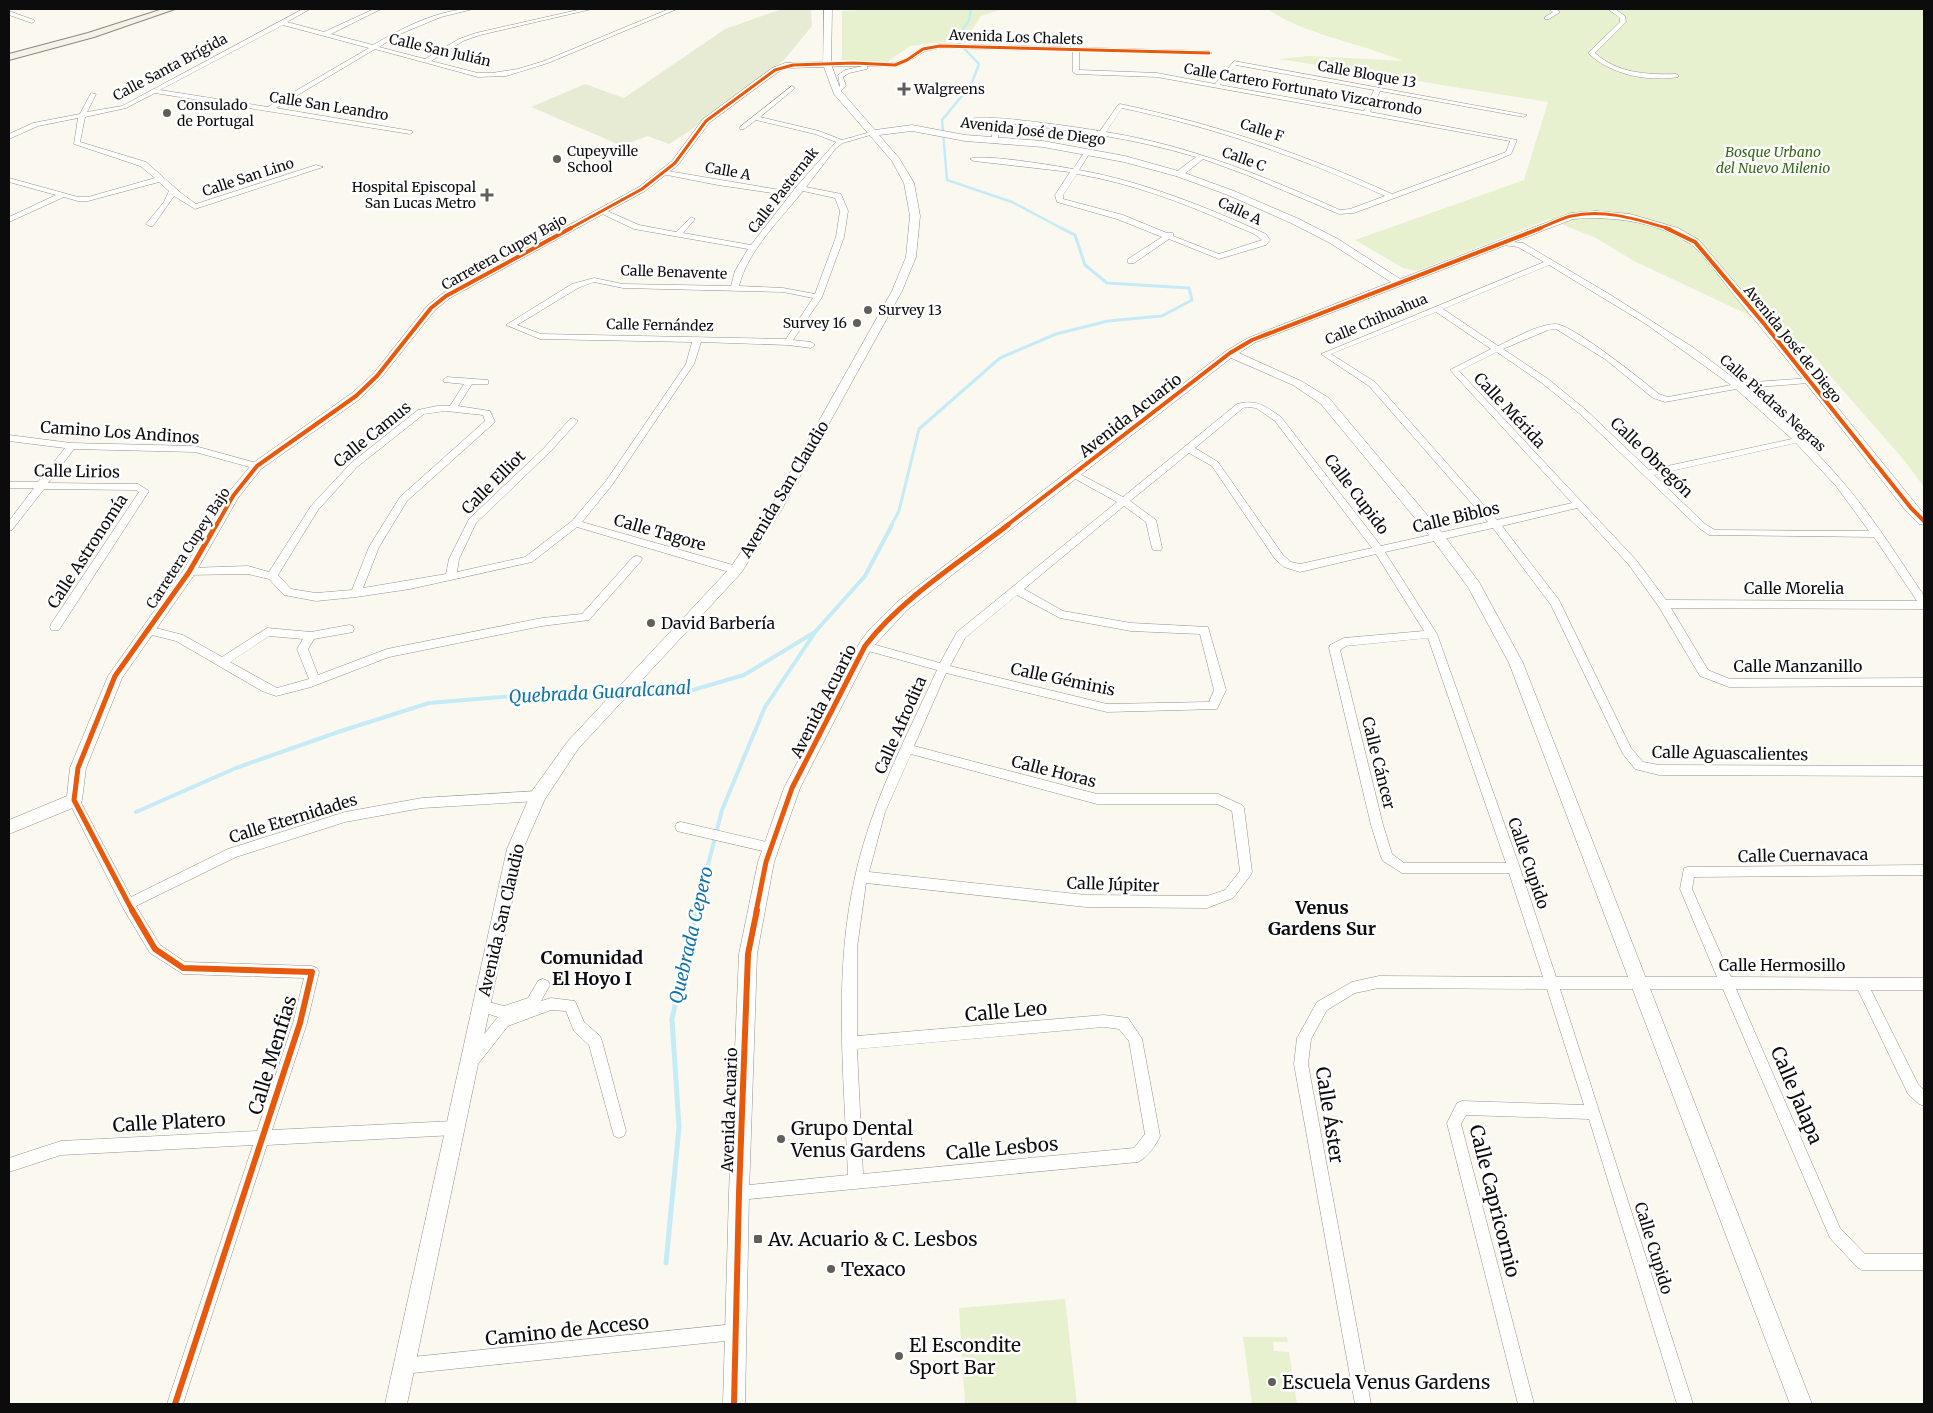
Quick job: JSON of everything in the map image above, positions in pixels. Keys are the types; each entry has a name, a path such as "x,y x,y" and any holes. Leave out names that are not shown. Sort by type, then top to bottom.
{"main road":[{"path":"9,52 107,26 160,9"},
{"path":"9,57 91,36 171,9"}],"street":[{"name":"Calle Santa Brígida","path":"9,137 47,122 124,107 307,9"},
{"path":"325,34 378,9"},
{"path":"270,109 374,47 422,22 470,9"},
{"path":"426,61 461,40 478,34 589,9"},
{"name":"Calle San Julián","path":"280,22 478,75 494,76 513,74 537,66 674,9"},
{"name":"Avenida San Claudio","path":"396,1404 515,849 538,796 574,745 736,570 776,509 897,291 911,257 915,216 909,183 896,160 837,92 827,64 828,9"},
{"path":"1547,18 1556,12 1552,9"},
{"path":"1611,9 1623,17 1623,22 1591,53 1597,60 1628,72 1676,76"},
{"path":"9,13 32,22"},
{"name":"Avenida Los Chalets","path":"827,64 854,63 884,66 907,60 923,49 940,46 1209,53"},
{"name":"Calle Cartero Fortunato Vizcarrondo","path":"1076,50 1076,72 1157,75 1514,140 1509,153 1493,160"},
{"name":"Carretera Cupey Bajo","path":"74,800 78,768 115,676 189,572 233,496 257,466 356,396 376,376 431,308 446,296 642,189 675,163 706,121 775,70 785,66 827,64"},
{"name":"Calle Bloque 13","path":"1216,86 1234,64 1524,115"},
{"path":"837,92 843,86 840,79 843,74 884,66"},
{"path":"1366,113 1378,89"},
{"path":"742,128 789,90 796,94"},
{"name":"Calle San Leandro","path":"154,91 410,132"},
{"name":"Calle San Lino","path":"93,94 82,116 76,143 143,164 173,191 195,207 319,168"},
{"name":"Calle F","path":"1102,132 1120,106 1211,127 1285,150 1336,170 1391,196"},
{"path":"754,118 817,132 841,142"},
{"name":"Calle C","path":"976,119 1102,132 1159,144 1256,176 1340,212 1351,211 1493,160"},
{"path":"994,140 999,120"},
{"name":"Avenida José de Diego","path":"874,133 912,128 966,138 1088,151 1179,174 1231,192 1295,221 1334,241 1400,283"},
{"name":"Calle Pasternak","path":"735,288 739,271 753,248 834,147 841,142 874,133"},
{"name":"Calle A","path":"974,160 1028,164 1074,171 1117,180 1202,208 1263,236 1266,240 1219,257 1170,235 1120,217 1060,200 1059,195 1074,171 1088,151"},
{"path":"1179,174 1201,157"},
{"name":"Calle A","path":"665,172 786,194"},
{"path":"9,180 78,199 160,179"},
{"path":"788,342 818,297 840,237 844,211 838,196 800,188"},
{"path":"150,224 167,203 173,191"},
{"path":"9,220 63,196"},
{"path":"602,212 637,227 753,248"},
{"name":"Avenida José de Diego","path":"1506,243 1571,216 1596,214 1630,217 1674,230 1695,242 1765,325 1910,508 1924,521"},
{"path":"677,235 690,219"},
{"path":"1131,261 1170,235"},
{"name":"Avenida Acuario","path":"734,1404 738,1192 748,954 766,862 792,788 865,646 874,634 902,606 1230,353 1252,340 1506,243"},
{"name":"Calle Piedras Negras","path":"1506,243 1520,245 1640,315 1738,386 1798,440 1838,483 1877,534 1924,605"},
{"name":"Calle Chihuahua","path":"1495,524 1372,384 1324,354 1550,262"},
{"name":"Calle Benavente","path":"510,325 575,286 594,280 623,286 782,290 818,297"},
{"name":"Calle Obregón","path":"1436,308 1545,381 1583,412 1702,526 1713,532 1877,534"},
{"name":"Calle Fernández","path":"510,325 540,336 788,342 811,345"},
{"path":"1497,349 1546,328 1557,326 1608,357 1656,396 1668,400 1738,386 1808,380"},
{"path":"189,572 248,570 272,576 288,592 316,597 356,594 410,585 528,560 576,523 609,483 690,364 696,340"},
{"name":"Calle Mérida","path":"1497,349 1454,370 1578,505"},
{"path":"1230,353 1297,384 1325,401 1438,537 1474,585 1516,662 1801,1404"},
{"path":"447,380 485,382"},
{"path":"452,409 469,382"},
{"name":"Calle Cupido","path":"1234,411 1248,404 1259,406 1278,418 1379,550 1432,634 1514,868 1594,1112 1686,1404"},
{"name":"Calle Camus","path":"272,576 314,508 354,464 421,412 430,409 452,409 487,413 490,422 403,499 374,547 356,594"},
{"name":"Calle Afrodita","path":"856,1182 850,1043 850,948 861,877 879,812 943,668 961,635 1234,411"},
{"name":"Calle Elliot","path":"452,575 454,559 472,520 547,450 573,421"},
{"name":"Camino Los Andinos","path":"9,438 70,446 195,449 257,466"},
{"path":"1648,473 1798,440"},
{"path":"9,528 70,446"},
{"name":"Calle Biblos","path":"1188,448 1215,464 1279,557 1288,566 1300,568 1578,505"},
{"path":"1073,474 1123,501 1151,520 1157,548"},
{"name":"Calle Lirios","path":"9,485 138,487 144,491"},
{"name":"Calle Astronomía","path":"55,627 144,491"},
{"name":"Calle Manzanillo","path":"1578,505 1632,563 1663,604 1704,674 1729,683 1924,682"},
{"name":"Calle Tagore","path":"576,523 736,570"},
{"name":"Calle Aguascalientes","path":"1495,524 1555,604 1627,751 1639,766 1659,770 1924,771"},
{"path":"148,630 179,638 276,692 315,681 386,653 542,622 585,617 637,559"},
{"name":"Calle Géminis","path":"865,646 943,668 1107,708 1213,706 1220,690 1204,630 1131,627 1060,614 1015,589"},
{"name":"Calle Morelia","path":"1663,604 1924,605"},
{"path":"224,662 267,632 311,636 349,629"},
{"name":"Calle Cáncer","path":"1432,634 1344,642 1334,648 1377,825 1387,857 1402,868 1514,868"},
{"path":"311,636 302,649 315,681"},
{"name":"Calle Horas","path":"906,748 1097,799 1198,799"},
{"name":"Calle Eternidades","path":"128,904 232,853 345,816 422,803 538,796"},
{"name":"Calle Júpiter","path":"861,877 1086,901 1207,902 1229,894 1246,872 1238,808 1218,799 1198,799"},
{"path":"9,827 74,800"},
{"name":"Calle Menfias","path":"74,800 128,904 155,949 183,968 312,972 300,1023 175,1404"},
{"path":"681,827 771,848"},
{"name":"Calle Cuernavaca","path":"1687,879 1688,872 1924,870"},
{"name":"Calle Jalapa","path":"1687,879 1686,889 1835,1233 1862,1262 1924,1262"},
{"name":"Calle Áster","path":"1362,1404 1301,1064 1304,1038 1322,1006 1352,988 1379,982 1639,983"},
{"name":"Calle Hermosillo","path":"1639,983 1924,984"},
{"path":"1861,983 1913,1089 1924,1099"},
{"path":"481,1006 504,1012 533,1003 543,985"},
{"path":"469,1065 503,1022 551,1004 570,1005 579,1026 595,1041 619,1131"},
{"name":"Calle Leo","path":"850,1043 1104,1021 1123,1023 1135,1039 1139,1060"},
{"name":"Calle Lesbos","path":"738,1192 1138,1155 1153,1136 1139,1060"},
{"name":"Calle Capricornio","path":"1526,1404 1454,1123 1462,1108 1594,1112"},
{"name":"Calle Platero","path":"9,1165 61,1148 454,1128"},
{"name":"Camino de Acceso","path":"403,1366 735,1332"}],"green space":[{"path":"782,9 811,9 812,26 784,60 688,132 669,144 647,136 622,146 531,107 585,84 624,98 725,29"},
{"path":"879,9 1003,9 981,16 972,30 971,43 942,42 910,46 887,62 842,60 842,11"},
{"name":"Bosque Urbano del Nuevo Milenio","path":"1267,9 1924,9 1924,487 1904,460 1806,346 1753,317 1634,261 1596,238 1549,219 1417,271 1403,268 1355,240 1524,180 1548,102 1279,59 1309,56 1403,61 1299,26"},
{"path":"1065,1299 1077,1404 965,1404 959,1308"},
{"path":"1243,1337 1287,1337 1288,1342 1273,1342 1274,1351 1289,1352 1297,1404 1252,1404"}],"waterway":[{"name":"Quebrada Guaralcanal","path":"971,9 969,20 956,40 979,64 971,85 942,120 947,180 1012,202 1063,229"},
{"name":"Quebrada Guaralcanal","path":"891,526 899,511 919,429 1000,358 1056,334 1108,321 1162,316 1192,300 1189,288 1107,283 1085,265 1075,235 1063,229"},
{"name":"Quebrada Guaralcanal","path":"627,692 686,692 744,675 815,632 865,576 892,525"},
{"name":"Quebrada Cepero","path":"696,912 722,810 765,707 814,634"},
{"name":"Quebrada Guaralcanal","path":"136,812 236,768 341,731 429,703 537,694 617,692"},
{"name":"Quebrada Cepero","path":"666,1263 679,1127 672,1019 696,910"}],"cycle path":[{"path":"175,1404 300,1023 312,972 183,968 155,949 128,904 74,800 78,768 115,676 189,572 233,496 257,466 356,396 377,376 431,308 446,296 642,189 675,163 706,121 775,70 793,65 854,63 895,65 907,60 923,49 940,46 1209,53"},
{"path":"734,1404 739,1193 748,954 766,862 792,788 865,646 874,634 902,606 1230,353 1252,340 1571,216 1596,214 1630,217 1674,230 1695,242 1765,325 1911,508 1924,521"}],"place":[{"name":"Walgreens","path":"904,89"},
{"name":"Consulado de Portugal","path":"167,113"},
{"name":"Cupeyville School","path":"557,159"},
{"name":"Hospital Episcopal San Lucas Metro","path":"487,195"},
{"name":"Survey 13","path":"868,310"},
{"name":"Survey 16","path":"857,323"},
{"name":"David Barbería","path":"651,623"},
{"name":"Grupo Dental Venus Gardens","path":"781,1139"},
{"name":"Av. Acuario & C. Lesbos","path":"758,1239"},
{"name":"Texaco","path":"831,1269"},
{"name":"El Escondite Sport Bar","path":"899,1356"},
{"name":"Escuela Venus Gardens","path":"1272,1382"}],"district":[{"name":"Venus Gardens Sur","path":"1322,918"},
{"name":"Comunidad El Hoyo I","path":"592,968"}]}
